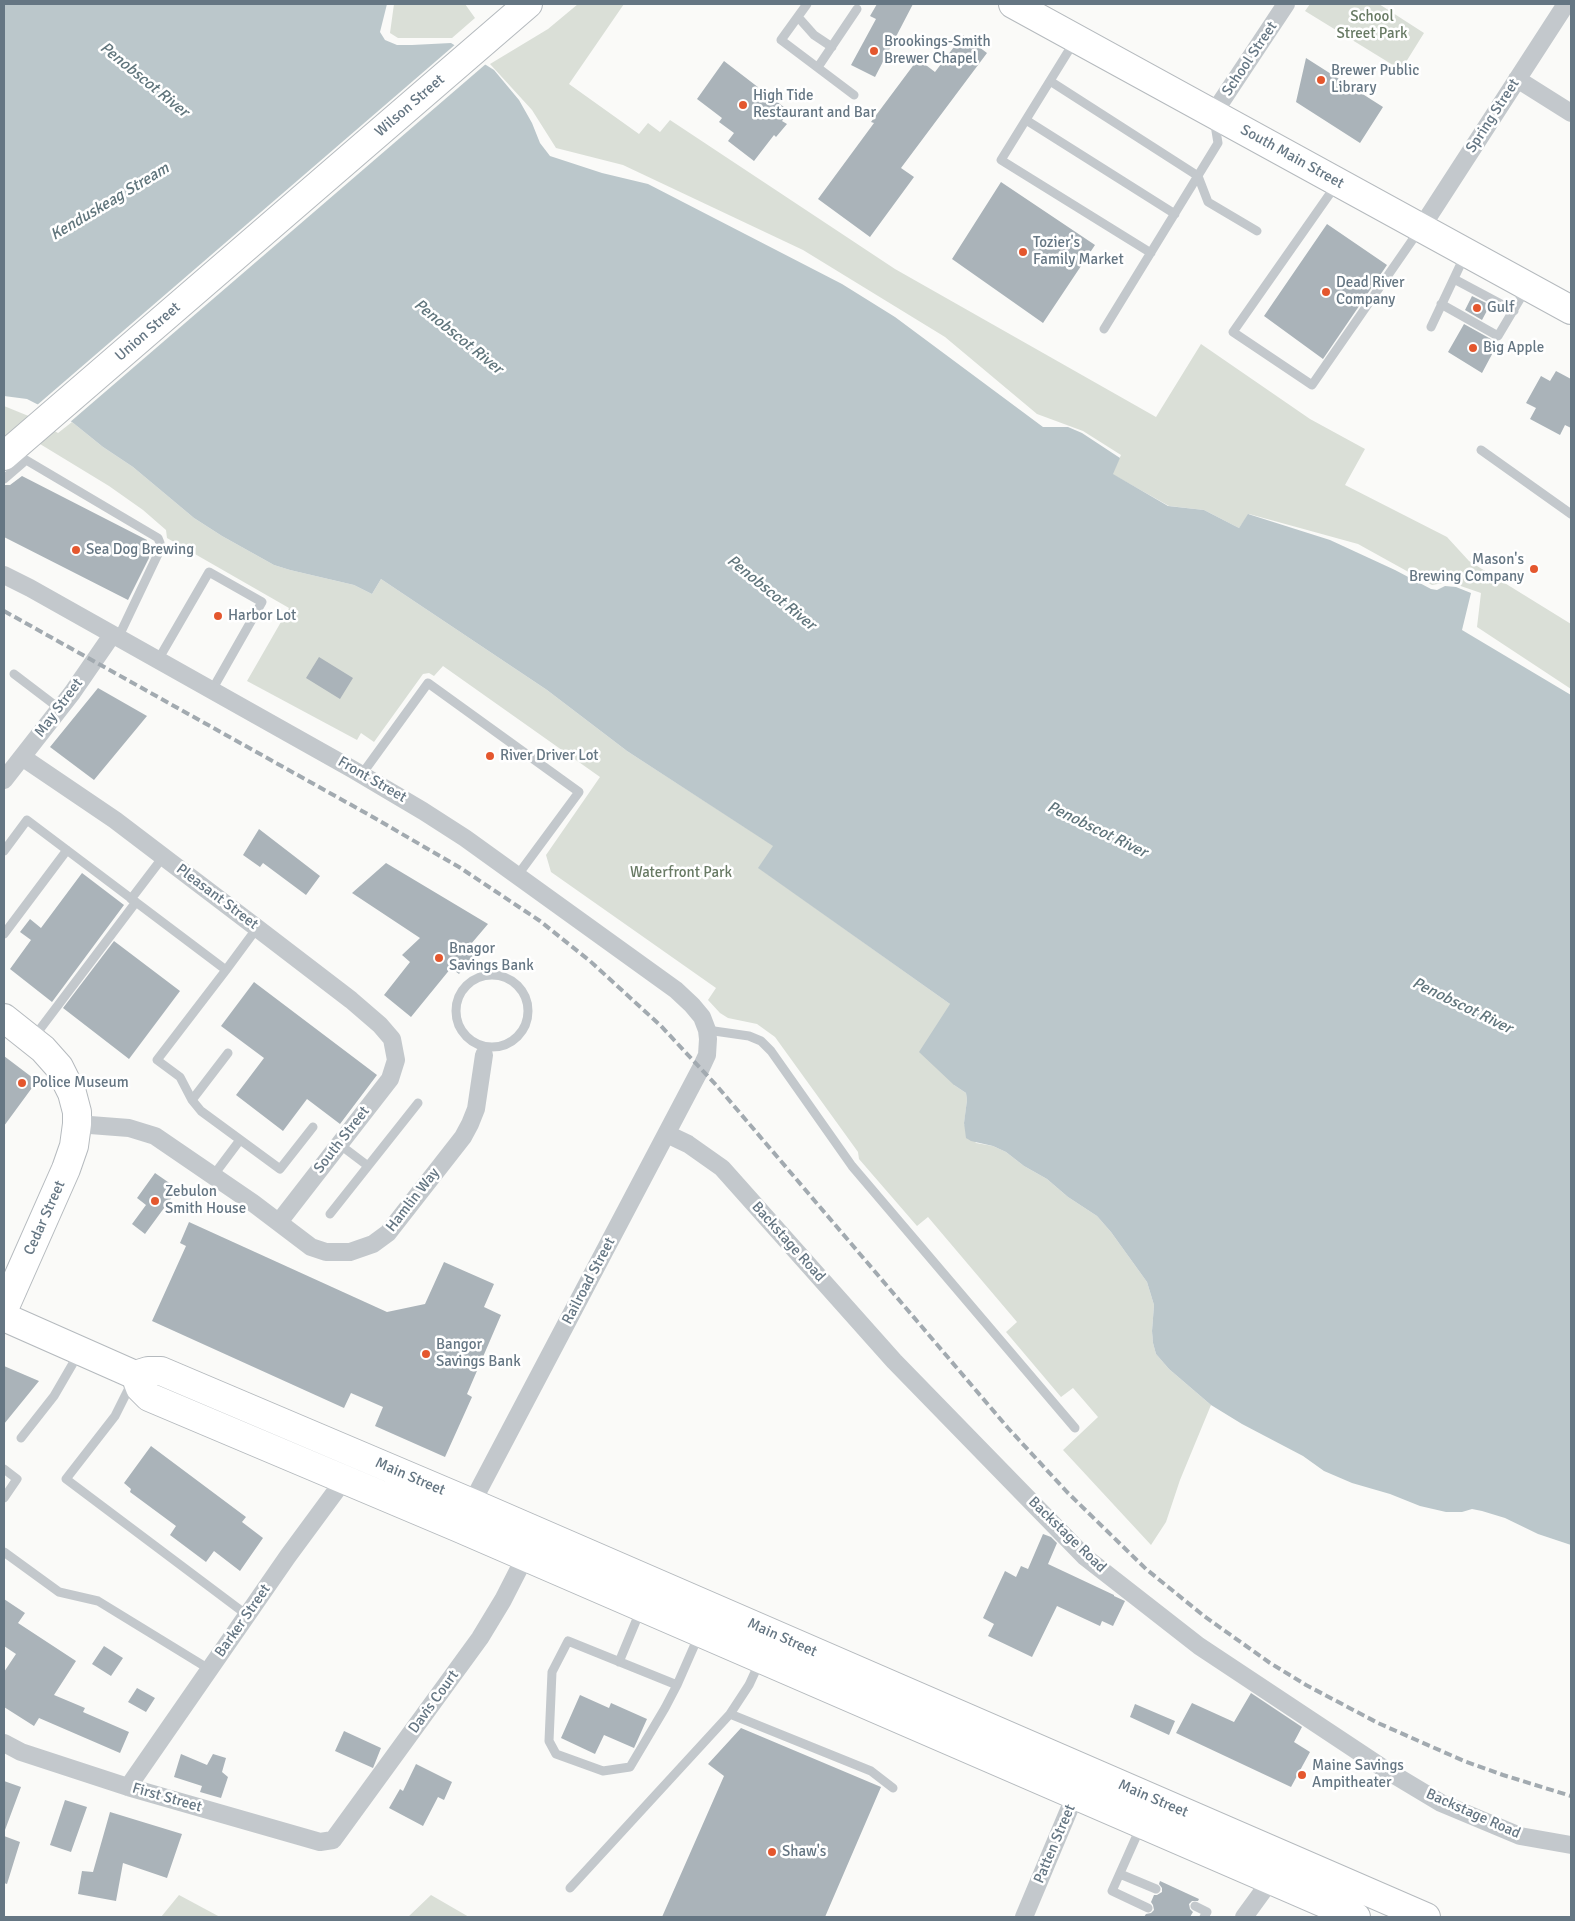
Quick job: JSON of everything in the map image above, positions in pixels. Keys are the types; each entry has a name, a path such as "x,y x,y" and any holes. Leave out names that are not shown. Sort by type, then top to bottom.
{"main road":[{"name":"Wilson Street","path":"292,207 528,4"},
{"name":"South Main Street","path":"1017,5 1571,310"},
{"name":"Union Street","path":"4,456 292,207"},
{"path":"4,1018 32,1039 54,1060 68,1083 75,1102 78,1124"},
{"name":"Cedar Street","path":"4,1309 66,1169 74,1146 78,1124"},
{"path":"4,1317 135,1375"},
{"name":"Main Street","path":"647,1595 525,1557 149,1397 140,1388 135,1375 148,1371 161,1371 472,1503 647,1595 766,1646 1086,1770 1147,1811 1271,1880 1356,1917"},
{"name":"Main Street","path":"766,1646 1076,1796 1147,1811 1282,1855 1426,1917"}],"street":[{"name":"School Street","path":"1213,114 1286,4"},
{"name":"Spring Street","path":"1421,228 1566,4"},
{"path":"1517,79 1571,113"},
{"name":"Front Street","path":"4,575 362,774 437,820 676,990 698,1011 707,1030"},
{"name":"May Street","path":"4,780 115,636"},
{"name":"Pleasant Street","path":"22,757 115,820 365,1012 392,1039 396,1054"},
{"name":"Railroad Street","path":"459,1528 704,1062 708,1047 707,1030"},
{"name":"Hamlin Way","path":"78,1124 129,1128 147,1133 170,1145 311,1247 326,1252 350,1252 366,1247 381,1239 463,1137 478,1102 485,1050"},
{"name":"South Street","path":"279,1222 390,1079 395,1068 396,1054"},
{"name":"Backstage Road","path":"667,1134 688,1144 722,1168 894,1361 1085,1557 1200,1646 1386,1770 1441,1803 1520,1836 1571,1845"},
{"name":"Barker Street","path":"128,1787 288,1556 344,1480 356,1454"},
{"name":"Davis Court","path":"332,1840 480,1638 503,1600 525,1557"},
{"name":"First Street","path":"4,1743 21,1752 128,1787 320,1842 332,1840"},
{"name":"Patten Street","path":"1024,1917 1086,1770"},
{"path":"1244,1917 1271,1880 1282,1855"}],"lane":[{"path":"807,4 781,40 854,95"},
{"path":"818,67 857,9"},
{"path":"798,17 814,35 832,47"},
{"path":"1076,39 1001,160 1151,253"},
{"path":"1050,81 1198,176 1208,202 1257,230"},
{"path":"1104,329 1218,143 1213,114"},
{"path":"1026,120 1175,214"},
{"path":"1338,182 1233,332 1312,385 1421,228"},
{"path":"1431,327 1466,253"},
{"path":"1454,278 1514,311"},
{"path":"1441,304 1498,336 1527,286"},
{"path":"1481,450 1571,512"},
{"path":"4,480 26,460 158,538 160,543 158,554 115,636"},
{"path":"158,660 209,572 262,602 212,690"},
{"path":"14,674 60,709"},
{"path":"362,774 428,684 579,792 517,876"},
{"path":"4,851 27,820 226,970"},
{"path":"4,934 67,850"},
{"path":"32,1039 163,857"},
{"path":"258,928 157,1060 180,1077 192,1100 201,1111 280,1169 313,1127"},
{"path":"498,975 510,980 520,988 526,1000 526,1019 521,1031 512,1040 485,1050 464,1033 458,1022 456,1008 459,995 467,984 479,977 498,975"},
{"path":"707,1030 749,1036 761,1041 772,1051 852,1166 1075,1428"},
{"path":"192,1100 228,1052"},
{"path":"330,1214 418,1103"},
{"path":"213,1176 240,1140"},
{"path":"339,1144 368,1166"},
{"path":"21,1438 58,1391 80,1351"},
{"path":"135,1375 115,1416 66,1479 247,1615"},
{"path":"4,1469 17,1480 4,1498"},
{"path":"4,1552 59,1592 98,1601 209,1669"},
{"path":"619,1662 647,1595"},
{"path":"677,1685 568,1641 552,1672 549,1741 556,1754 603,1770 630,1767 677,1685 706,1620"},
{"path":"570,1888 730,1714 746,1690 766,1646"},
{"path":"730,1714 871,1772 892,1788"},
{"path":"1147,1811 1112,1892 1148,1908"},
{"path":"1120,1874 1156,1889"},
{"path":"1195,1906 1207,1912 1204,1917"}],"green space":[{"path":"394,4 465,4 475,18 452,38 398,38 390,33"},
{"path":"578,4 624,4 569,84 639,134 648,123 660,132 670,120 895,269 1156,417 1201,344 1310,419 1365,449 1345,485 1447,537 1469,561 1571,624 1571,689 1477,627 1481,593 1449,582 1432,585 1358,544 1249,514 1239,528 1204,510 1169,506 1112,474 1121,455 1083,431 1037,414 945,337 803,250 623,165 556,148 532,110 490,64 548,29"},
{"name":"School Street Park","path":"1310,4 1379,4 1424,33 1401,70 1305,11"},
{"name":"Waterfront Park","path":"4,406 31,417 58,433 72,422 103,447 133,467 194,518 274,565 354,585 372,594 381,579 547,690 627,751 774,846 759,868 950,1004 954,1085 966,1093 964,1124 976,1143 993,1146 1006,1152 1024,1166 1047,1179 1068,1197 1097,1216 1147,1282 1154,1305 1152,1331 1156,1354 1169,1369 1211,1405 1180,1480 1166,1522 1151,1545 1063,1450 1098,1417 1073,1388 1061,1397 1006,1332 1017,1322 928,1217 917,1226 859,1159 858,1152 775,1037 757,1024 728,1018 720,1013 708,1000 716,988 551,872 546,855 600,777 443,666 434,676 429,673 423,674 374,742 361,733 357,740 247,681 289,608 167,538 166,530 143,510 109,486 17,430 4,440"},
{"path":"179,1895 220,1917 161,1917"},
{"path":"431,1895 469,1917 408,1917"}],"water":[{"path":"4,4 387,4 380,32 385,40 397,45 451,43 494,70 519,100 532,123 540,143 550,156 602,173 648,184 842,284 895,317 1043,427 1068,427 1082,433 1120,458 1113,474 1168,506 1204,510 1239,528 1248,514 1330,540 1431,589 1437,590 1445,586 1456,587 1471,593 1462,630 1571,695 1571,1545 1538,1534 1505,1518 1482,1511 1472,1509 1462,1512 1446,1512 1420,1506 1390,1494 1352,1483 1324,1471 1303,1456 1242,1424 1211,1405 1169,1369 1156,1354 1152,1331 1154,1305 1147,1282 1097,1216 1068,1197 1047,1179 1024,1166 1006,1152 966,1138 964,1123 966,1093 954,1085 919,1052 950,1004 758,868 773,846 627,751 547,690 381,579 372,594 354,585 274,565 194,518 133,467 103,447 72,422 27,399 4,396"}],"pier":[{"path":"457,43 487,63 69,423 36,406"}],"building":[{"name":"Brookings-Smith Brewer Chapel","path":"877,4 913,4 875,77 851,65 876,19 870,16"},
{"path":"963,35 987,53 901,168 914,177 870,237 818,199 874,123 871,122 918,59 935,72"},
{"name":"Brewer Public Library","path":"1306,58 1383,107 1360,143 1296,102"},
{"name":"High Tide Restaurant and Bar","path":"724,61 789,111 782,121 787,124 776,137 774,135 754,161 728,141 734,133 719,122 722,118 697,99"},
{"name":"Tozier's Family Market","path":"1001,182 1095,245 1043,323 952,259"},
{"name":"Dead River Company","path":"1327,224 1387,265 1323,359 1264,316"},
{"name":"Gulf","path":"1472,296 1490,305 1482,320 1465,310"},
{"name":"Big Apple","path":"1464,324 1498,343 1482,373 1448,352"},
{"path":"1556,371 1571,379 1571,428 1565,425 1560,435 1530,419 1536,408 1526,403 1541,376 1550,381"},
{"path":"22,476 147,540 149,558 128,600 4,537 4,485 10,485"},
{"path":"319,657 353,678 340,699 306,678"},
{"path":"98,688 147,716 94,780 50,747"},
{"path":"259,829 320,876 306,895 263,863 260,867 243,855"},
{"path":"386,863 488,924 471,944 478,950 459,974 451,968 411,1017 384,995 410,962 402,955 420,938 352,893"},
{"path":"82,873 124,905 52,1002 10,969 31,940 20,932 30,919 41,928"},
{"path":"114,941 180,991 129,1059 63,1008"},
{"path":"254,982 377,1075 340,1124 307,1099 283,1131 236,1095 264,1058 221,1026"},
{"path":"4,1056 37,1081 4,1126"},
{"name":"Zebulon Smith House","path":"155,1173 178,1189 145,1234 132,1224 146,1205 137,1198"},
{"path":"189,1222 387,1312 425,1304 444,1262 494,1284 484,1307 501,1315 467,1394 472,1397 445,1457 375,1426 383,1407 351,1393 344,1408 152,1321 186,1246 180,1243"},
{"path":"4,1366 39,1381 4,1424"},
{"path":"151,1446 246,1517 242,1522 263,1538 240,1571 214,1551 206,1562 170,1535 176,1526 130,1492 131,1489 124,1483"},
{"path":"1043,1534 1051,1537 1057,1543 1048,1564 1125,1601 1113,1626 1102,1621 1100,1626 1057,1606 1032,1657 988,1636 994,1624 983,1618 1005,1571 1016,1577 1021,1566 1028,1569"},
{"path":"4,1599 25,1613 18,1623 76,1661 54,1695 85,1708 83,1712 129,1732 120,1753 39,1718 34,1726 4,1707 4,1672 16,1654 4,1646"},
{"path":"104,1646 123,1658 111,1676 92,1664"},
{"path":"137,1688 155,1698 146,1712 128,1702"},
{"path":"1251,1693 1302,1727 1294,1742 1310,1752 1291,1787 1176,1733 1192,1703 1234,1722"},
{"path":"580,1695 609,1708 611,1703 647,1719 634,1748 604,1735 595,1754 561,1738"},
{"path":"1135,1704 1175,1721 1169,1735 1130,1717"},
{"name":"Shaw's","path":"741,1728 881,1787 825,1917 662,1917 724,1776 708,1764"},
{"path":"344,1731 381,1748 373,1768 335,1751"},
{"path":"181,1754 207,1765 213,1754 226,1758 222,1772 228,1777 221,1798 200,1792 202,1786 174,1777"},
{"path":"416,1764 452,1782 444,1800 438,1797 423,1826 389,1808 400,1789 403,1791"},
{"path":"4,1781 21,1787 5,1830 4,1830"},
{"path":"65,1800 87,1807 71,1852 50,1845"},
{"path":"110,1812 182,1834 167,1878 123,1863 116,1901 78,1894 82,1871 93,1872"},
{"path":"4,1836 20,1842 7,1884 4,1883"},
{"path":"1160,1881 1199,1899 1189,1904 1193,1912 1190,1917 1144,1917 1154,1910 1151,1902 1154,1895 1162,1892 1159,1884"}],"railway":[{"path":"4,611 459,867 540,921 590,961 661,1026 717,1086 1008,1428 1067,1492 1146,1569 1204,1616 1270,1663 1306,1685 1378,1723 1464,1761 1571,1796"}],"place":[{"name":"Brookings-Smith Brewer Chapel","path":"874,51"},
{"name":"Brewer Public Library","path":"1321,80"},
{"name":"High Tide Restaurant and Bar","path":"743,105"},
{"name":"Tozier's Family Market","path":"1023,252"},
{"name":"Dead River Company","path":"1326,292"},
{"name":"Gulf","path":"1477,308"},
{"name":"Big Apple","path":"1473,348"},
{"name":"Sea Dog Brewing","path":"76,550"},
{"name":"Mason's Brewing Company","path":"1534,569"},
{"name":"Harbor Lot","path":"218,616"},
{"name":"River Driver Lot","path":"490,756"},
{"name":"Bnagor Savings Bank","path":"439,958"},
{"name":"Police Museum","path":"22,1083"},
{"name":"Zebulon Smith House","path":"155,1201"},
{"name":"Bangor Savings Bank","path":"426,1354"},
{"name":"Maine Savings Ampitheater","path":"1302,1775"},
{"name":"Shaw's","path":"772,1852"}],"water label":[{"name":"Penobscot River","path":"144,80"},
{"name":"Kenduskeag Stream","path":"110,202"},
{"name":"Penobscot River","path":"458,337"},
{"name":"Penobscot River","path":"771,593"},
{"name":"Penobscot River","path":"1097,830"},
{"name":"Penobscot River","path":"1462,1006"}]}
